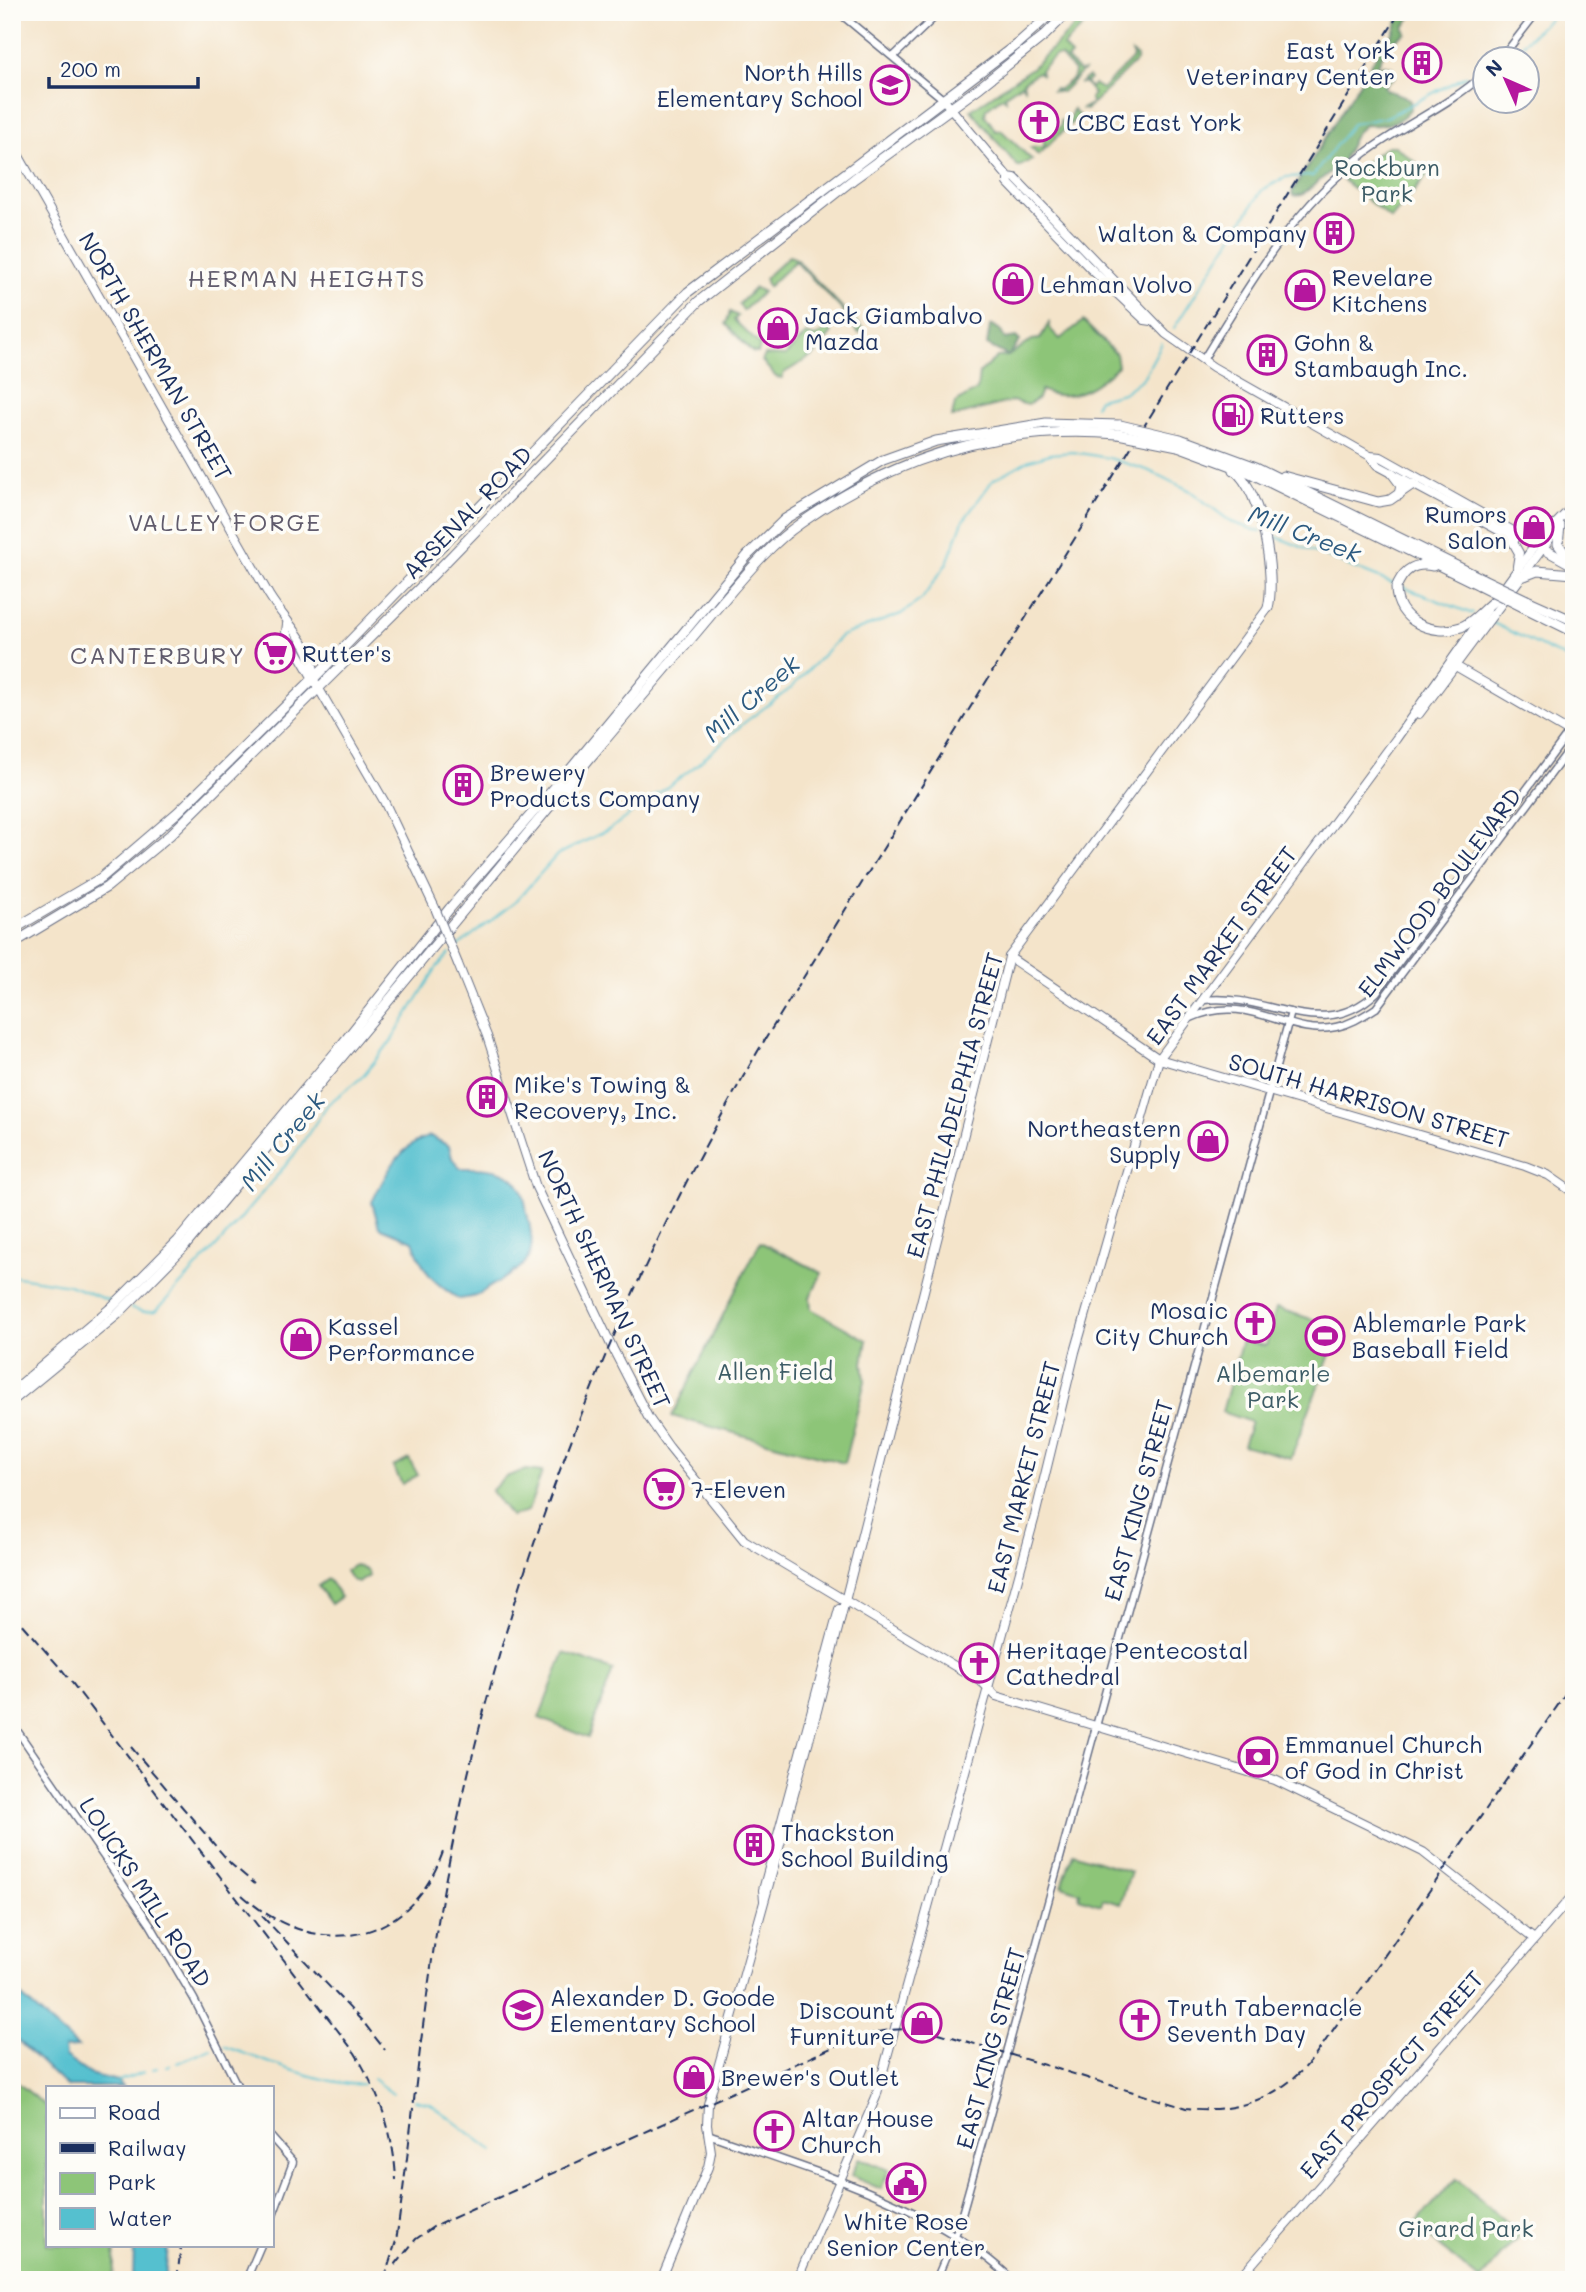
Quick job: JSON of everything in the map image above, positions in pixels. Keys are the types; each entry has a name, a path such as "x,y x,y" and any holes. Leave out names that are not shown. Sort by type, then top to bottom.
{"highway":[{"name":"ARSENAL ROAD","path":"12,930 54,908 137,850 315,677 688,292 1017,44 1053,12"},
{"name":"ARSENAL ROAD","path":"12,944 107,887 159,844 321,688 699,301 855,178 952,108 1045,35 1068,12"},
{"path":"12,1401 185,1246 636,704 771,547 800,523 871,479 952,447 1007,436 1082,431 1119,430 1179,443 1370,501 1384,501 1399,495 1413,484"},
{"path":"1179,443 1442,567 1481,582"},
{"path":"1221,462 1247,481 1258,508 1272,584 1268,608"},
{"path":"1256,467 1481,582 1525,603 1574,621"},
{"path":"1392,473 1401,485 1399,495"},
{"path":"1560,526 1559,544 1574,566"},
{"path":"1537,548 1574,566"},
{"path":"1442,567 1417,564 1400,578 1397,597 1410,619 1430,629 1451,629 1479,623 1485,609 1495,600"},
{"path":"1517,576 1537,571 1574,574"},
{"path":"1525,603 1574,633"},
{"path":"12,1392 115,1311"}],"main road":[{"path":"943,99 1008,177 1015,178 1152,321 1203,360 1370,456 1377,465 1537,548"},
{"name":"NORTH SHERMAN STREET","path":"12,144 287,624 286,632 304,667 315,677 400,832 435,908 487,1036 536,1187 648,1418 740,1536 996,1696 1275,1780 1423,1852 1534,1939"},
{"path":"1370,456 1381,457 1537,548"},
{"name":"EAST MARKET STREET","path":"1479,623 1496,611 1537,548 1574,505"},
{"name":"EAST MARKET STREET","path":"1537,548 1560,526 1574,505"},
{"path":"1508,534 1519,553 1517,576"},
{"name":"EAST MARKET STREET","path":"797,2280 876,2097 988,1689 1075,1352 1159,1059 1452,664 1495,600 1517,576"},
{"name":"EAST PHILADELPHIA STREET","path":"661,2280 708,2167 708,2104 764,1900 763,1890 835,1618 843,1600 1009,957 1268,608"},
{"path":"1452,664 1572,731"},
{"name":"SOUTH HARRISON STREET","path":"1009,957 1159,1059 1525,1166 1565,1185 1574,1193"},
{"path":"1146,1098 1153,1062 1150,1054"},
{"name":"EAST PROSPECT STREET","path":"1238,2280 1574,1894"}],"street":[{"path":"838,12 943,99"},
{"path":"893,57 940,12"},
{"path":"1511,46 1537,12"},
{"path":"1203,360 1273,249 1317,195 1391,134 1448,102 1470,85"},
{"name":"ELMWOOD BOULEVARD","path":"1204,1000 1236,998 1316,1018 1352,1012 1377,992 1572,731"},
{"name":"ELMWOOD BOULEVARD","path":"1189,1018 1207,1011 1234,1007 1288,1022 1334,1028 1358,1019 1376,1008 1574,743"},
{"name":"EAST KING STREET","path":"936,2280 956,2235 1291,1012"},
{"name":"LOUCKS MILL ROAD","path":"12,1723 150,1924 195,2000 237,2086"},
{"path":"708,2134 841,2181 932,2221 956,2235 1013,2280"},
{"path":"273,2139 290,2156 293,2168 273,2216"},
{"path":"246,2280 261,2246"}],"green space":[{"path":"1097,12 1063,46 1071,56 1067,59 1079,72 1083,71 1062,92 1052,91 1055,88 1058,90 1073,78 1074,71 1061,56 1055,56 1040,70 1041,74 1038,72 1023,82 1024,87 1021,84 1005,95 1006,100 1002,97 986,109 985,115 996,131 1001,130 1032,160 1018,167 971,110 1033,67 1080,21"},
{"path":"1402,12 1413,12 1404,28 1406,33 1388,44 1376,68 1384,65 1392,67 1395,76 1384,86 1386,90 1404,96 1410,101 1411,108 1391,123 1365,125 1356,133 1342,162 1302,195 1293,196 1292,192 1382,46 1391,37"},
{"path":"1132,53 1137,57 1136,61 1086,110 1082,109 1093,103 1090,99 1094,94 1084,82 1079,84 1088,77 1090,79 1086,83 1090,88 1094,84 1102,89 1133,58"},
{"path":"1073,109 1079,116 1038,155 1030,147 1044,147 1044,139 1061,126 1061,120 1068,123"},
{"name":"Rockburn Park","path":"1387,146 1395,146 1429,173 1391,219 1343,180"},
{"path":"789,256 795,258 863,329 859,333 847,320 849,317 795,261 768,287 765,278"},
{"path":"755,288 763,292 743,311 739,304"},
{"path":"730,312 738,316 734,320 760,345 758,353 752,352 726,324"},
{"path":"1083,321 1116,354 1118,366 1088,389 1071,395 1051,394 1041,390 1038,398 1028,405 1012,401 952,417 955,403 977,390 979,373 997,357 1008,356 1032,340 1040,339 1049,323 1050,329 1060,339"},
{"path":"993,325 1005,339 1016,337 1020,341 1008,356 987,345 990,326"},
{"path":"829,329 832,333 814,355 784,373 782,378 776,377 762,361 765,355 785,356 806,334 815,337"},
{"name":"Allen Field","path":"760,1242 822,1273 810,1297 811,1309 867,1340 863,1363 865,1381 844,1463 672,1416"},
{"name":"Albemarle Park","path":"1276,1308 1340,1328 1291,1458 1243,1445 1251,1422 1222,1412 1242,1340 1266,1346"},
{"path":"409,1459 418,1475 402,1484 393,1467"},
{"path":"526,1470 542,1472 528,1511 511,1516 491,1491 505,1477"},
{"path":"355,1565 367,1571 369,1576 358,1583 351,1579 346,1571"},
{"path":"328,1579 341,1597 331,1604 318,1586"},
{"path":"564,1653 613,1670 588,1738 539,1718"},
{"path":"1073,1853 1131,1872 1120,1904 1103,1899 1101,1905 1079,1898 1080,1892 1062,1886"},
{"path":"12,2078 46,2106 46,2246 115,2246 113,2280 12,2280"},
{"path":"859,2158 889,2170 881,2189 851,2176"},
{"name":"Girard Park","path":"1456,2179 1520,2234 1480,2280 1414,2225"}],"water":[{"path":"430,1136 449,1146 452,1158 460,1168 487,1169 507,1174 516,1181 523,1194 532,1241 528,1258 515,1271 475,1296 459,1299 449,1293 430,1275 413,1241 379,1227 372,1202 382,1181 401,1154"},
{"path":"12,1988 78,2047 64,2048 65,2057 89,2074 118,2081 122,2086 66,2086 12,2035"},
{"path":"134,2246 168,2246 165,2280 133,2280"}],"waterway":[{"path":"1521,45 1557,12"},
{"path":"1174,328 1262,190 1286,177 1313,176 1352,124 1387,117 1466,76"},
{"path":"1095,406 1099,399 1123,393 1143,378 1162,343"},
{"name":"Mill Creek","path":"454,949 515,902 557,855 610,829 693,768 745,722 791,688 841,636 901,614 922,599 947,563 963,521 993,480 1027,461 1050,454 1073,452 1109,458 1147,470 1189,490 1231,522 1261,532"},
{"name":"Mill Creek","path":"1269,534 1394,584"},
{"name":"Mill Creek","path":"1400,586 1473,614"},
{"name":"Mill Creek","path":"1491,622 1574,662"},
{"name":"Mill Creek","path":"131,1308 143,1312 156,1311 225,1237 294,1155 328,1104 361,1078 392,1040 437,967 450,953"},
{"name":"Mill Creek","path":"12,1276 69,1285 112,1302"},
{"path":"224,2046 314,2077 363,2084"},
{"path":"178,2063 211,2049"},
{"path":"166,2066 170,2065"},
{"path":"153,2069 157,2068"},
{"path":"118,2081 144,2072"},
{"path":"373,2079 393,2094"},
{"path":"415,2100 431,2104 493,2151"}],"railway":[{"path":"384,2280 396,2241 439,1918 470,1764 498,1658 531,1553 609,1346 704,1147 758,1051 1400,12"},
{"path":"12,1613 63,1671 355,2053 384,2114 392,2146 396,2180"},
{"path":"395,2265 416,2239 433,2227 840,2044 877,2032 913,2029 939,2033 1186,2108 1224,2108 1258,2100 1288,2082 1315,2056 1574,1682"},
{"path":"131,1747 231,1864 255,1884"},
{"path":"242,1895 271,1916 300,1930 330,1935 358,1934 385,1924 409,1907 429,1882 444,1849"},
{"path":"262,1916 364,2023 385,2050"},
{"path":"177,2280 181,2246"}],"place":[{"name":"East York Veterinary Center","path":"1422,63"},
{"name":"North Hills Elementary School","path":"890,85"},
{"name":"LCBC East York","path":"1039,122"},
{"name":"Walton & Company","path":"1334,233"},
{"name":"Lehman Volvo","path":"1013,284"},
{"name":"Revelare Kitchens","path":"1305,290"},
{"name":"Jack Giambalvo Mazda","path":"778,328"},
{"name":"Gohn & Stambaugh Inc.","path":"1267,355"},
{"name":"Rutters","path":"1233,415"},
{"name":"Rumors Salon","path":"1534,527"},
{"name":"Rutter's","path":"275,653"},
{"name":"Brewery Products Company","path":"463,785"},
{"name":"Mike's Towing & Recovery, Inc.","path":"487,1097"},
{"name":"Northeastern Supply","path":"1208,1141"},
{"name":"Mosaic City Church","path":"1255,1323"},
{"name":"Ablemarle Park Baseball Field","path":"1325,1336"},
{"name":"Kassel Performance","path":"301,1339"},
{"name":"7-Eleven","path":"664,1489"},
{"name":"Heritage Pentecostal Cathedral","path":"979,1663"},
{"name":"Emmanuel Church of God in Christ","path":"1258,1757"},
{"name":"Thackston School Building","path":"754,1845"},
{"name":"Alexander D. Goode Elementary School","path":"523,2010"},
{"name":"Truth Tabernacle Seventh Day","path":"1140,2020"},
{"name":"Discount Furniture","path":"922,2023"},
{"name":"Brewer's Outlet","path":"694,2077"},
{"name":"Altar House Church","path":"774,2131"},
{"name":"White Rose Senior Center","path":"906,2183"}],"district":[{"name":"HERMAN HEIGHTS","path":"307,277"},
{"name":"VALLEY FORGE","path":"225,521"},
{"name":"CANTERBURY","path":"158,654"}]}
